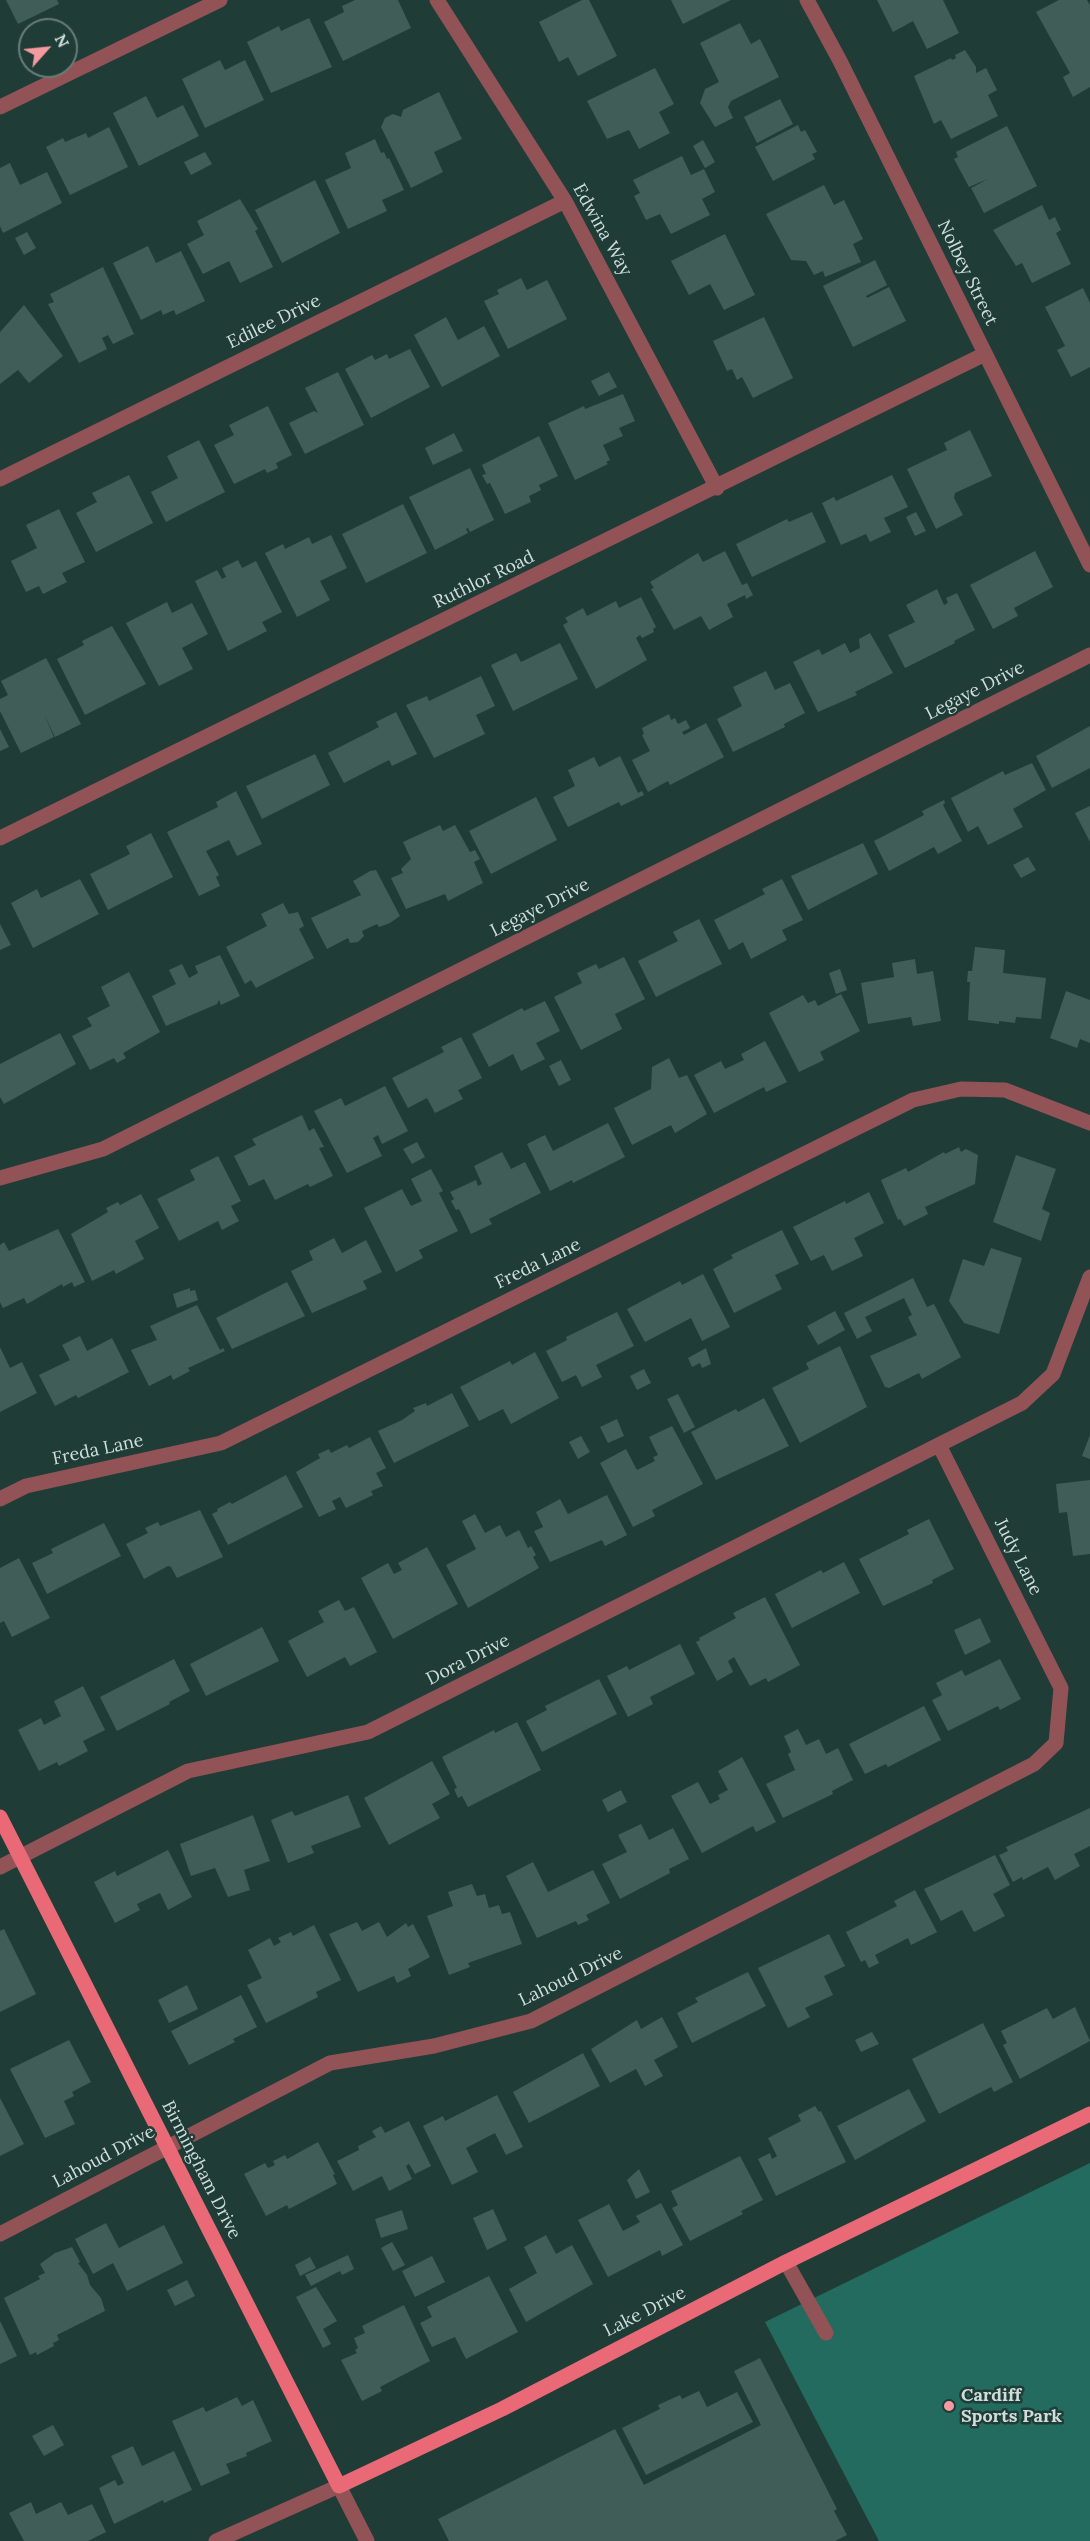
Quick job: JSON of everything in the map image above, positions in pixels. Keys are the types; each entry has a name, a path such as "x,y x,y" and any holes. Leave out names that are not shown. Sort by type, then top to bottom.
{"main road":[{"name":"Birmingham Drive","path":"0,1817 339,2486"},
{"name":"Lake Drive","path":"339,2486 501,2409 786,2262 1090,2114"}],"street":[{"path":"0,107 220,0"},
{"name":"Edwina Way","path":"437,0 565,201 717,488"},
{"name":"Nolbey Street","path":"807,0 840,61 1090,565"},
{"name":"Edilee Drive","path":"0,479 565,201"},
{"name":"Ruthlor Road","path":"0,838 717,488 985,354"},
{"name":"Legaye Drive","path":"0,1178 103,1149 1090,655"},
{"name":"Freda Lane","path":"0,1499 26,1486 221,1443 913,1100 961,1089 1005,1090 1090,1123"},
{"path":"939,1445 1022,1403 1053,1374 1090,1276"},
{"name":"Judy Lane","path":"939,1445 1061,1688"},
{"name":"Dora Drive","path":"0,1867 188,1771 368,1732 939,1445"},
{"name":"Lahoud Drive","path":"0,2234 330,2063 434,2046 531,2021 1034,1764 1056,1743 1061,1688"},
{"path":"786,2262 826,2333"},
{"name":"Lake Drive","path":"216,2541 339,2486"},
{"name":"Birmingham Drive","path":"339,2486 367,2541"}],"green space":[{"name":"Cardiff Sports Park","path":"1090,2163 1090,2541 879,2541 765,2322"}],"building":[{"path":"6,0 57,0 59,4 30,18 18,18 18,24"},
{"path":"355,0 398,0 411,28 343,61 324,22 344,12 342,6"},
{"path":"582,0 589,0 617,56 578,76 568,57 559,62 539,22"},
{"path":"671,0 731,0 683,24"},
{"path":"877,0 943,0 959,33 927,49 913,21 893,32"},
{"path":"1059,0 1087,0 1090,5 1090,87 1073,97 1063,77 1070,73 1036,12"},
{"path":"309,18 332,67 271,93 247,42 279,26 281,31"},
{"path":"740,23 751,44 760,39 779,77 731,101 728,107 733,118 715,127 700,103 705,89 719,82 700,43"},
{"path":"965,50 976,67 976,73 986,68 997,90 988,95 998,116 951,139 941,120 934,124 914,76 951,58 952,60 956,58 955,55"},
{"path":"220,60 225,70 245,60 264,100 205,128 182,79"},
{"path":"655,68 674,104 659,112 670,133 639,149 629,130 607,139 587,101"},
{"path":"439,92 462,139 434,152 443,172 411,188 381,127 385,118 393,114 401,117 403,110"},
{"path":"146,96 157,118 183,105 199,136 139,166 113,113"},
{"path":"780,99 793,124 757,143 744,117"},
{"path":"798,125 801,132 805,130 817,152 812,154 815,159 773,181 755,147"},
{"path":"1007,126 1037,186 984,213 971,188 988,179 969,187 954,159 958,157 956,152"},
{"path":"109,127 128,167 70,195 46,147 63,138 65,142 86,133 88,138"},
{"path":"375,139 381,153 384,152 387,159 389,158 404,190 382,200 387,211 348,229 325,180 351,168 345,153"},
{"path":"703,140 715,162 705,168 693,146"},
{"path":"205,152 212,164 191,175 184,162"},
{"path":"682,156 691,175 704,169 715,192 702,199 710,215 671,234 660,214 646,220 634,196 640,193 633,180"},
{"path":"10,163 20,185 47,172 62,203 3,233 0,226 0,168"},
{"path":"315,180 340,233 282,263 255,210"},
{"path":"824,185 834,205 844,200 863,239 853,244 861,262 825,277 823,271 814,275 806,261 791,260 766,214"},
{"path":"240,199 258,229 255,231 273,267 240,283 229,261 203,274 187,244 204,235 197,221"},
{"path":"1042,205 1049,220 1055,217 1061,230 1056,233 1071,264 1032,283 1022,263 1016,266 993,230"},
{"path":"27,232 36,248 24,255 15,238"},
{"path":"725,234 755,295 724,310 710,284 689,295 671,261"},
{"path":"148,246 156,263 181,251 205,301 176,315 174,310 163,315 161,310 141,320 113,263"},
{"path":"875,260 887,285 866,296 867,298 889,287 906,321 853,347 823,286"},
{"path":"103,267 134,334 113,344 108,335 102,338 107,349 79,363 48,304 54,302 50,294"},
{"path":"521,278 527,290 547,280 567,319 508,349 484,301 499,294 497,290"},
{"path":"1083,288 1090,303 1090,367 1071,377 1057,350 1065,346 1045,307"},
{"path":"24,305 63,356 29,383 18,370 0,384 0,332"},
{"path":"446,317 458,340 484,326 500,356 442,387 414,335"},
{"path":"764,317 793,378 753,398 742,377 737,380 732,369 727,371 713,341"},
{"path":"410,349 430,387 371,418 345,369 372,355 375,360 387,354 389,359"},
{"path":"338,372 364,425 305,454 289,423 314,411 318,413 305,388"},
{"path":"609,372 617,387 599,396 591,381"},
{"path":"623,394 635,421 619,428 623,436 603,445 610,460 606,462 608,464 575,480 548,423 584,406 585,409"},
{"path":"268,406 292,455 276,463 278,468 267,473 265,469 234,484 214,445 234,435 229,425"},
{"path":"970,430 992,476 955,493 954,498 963,515 936,529 907,469 947,450 944,443"},
{"path":"454,433 463,451 433,465 425,448"},
{"path":"539,436 558,476 539,485 541,490 529,496 531,502 505,514 490,483 487,484 482,475 486,474 482,465"},
{"path":"199,440 225,492 166,522 151,492 178,478 167,456"},
{"path":"470,468 494,520 470,532 468,528 466,529 468,533 435,550 409,497"},
{"path":"129,475 153,523 96,552 76,513 97,502 92,493"},
{"path":"892,475 908,507 884,518 891,532 870,542 866,534 841,545 822,503 834,497 836,501"},
{"path":"403,504 427,553 366,583 342,534"},
{"path":"59,509 85,562 62,573 67,582 43,594 39,586 26,592 11,561 37,548 26,525"},
{"path":"812,512 826,542 752,577 736,544 787,519 789,522"},
{"path":"916,512 926,531 915,536 906,517"},
{"path":"331,535 347,568 320,581 330,600 297,617 265,553 283,544 285,549 309,537 312,544"},
{"path":"725,551 742,585 747,583 753,595 746,599 745,595 727,604 733,617 709,630 701,616 674,630 651,589 654,588 650,582 698,553 703,562"},
{"path":"1035,551 1053,587 1014,608 1018,616 993,629 970,585"},
{"path":"238,560 242,568 256,561 282,612 262,622 267,631 228,651 195,581 217,570 222,579 226,577 222,568"},
{"path":"937,589 944,605 948,603 946,598 957,593 975,630 954,641 955,643 905,668 888,635 915,622 906,605"},
{"path":"641,597 656,627 653,629 654,632 642,638 640,635 636,638 647,660 596,689 563,625 568,622 565,618 583,608 587,616 616,601 619,608"},
{"path":"167,602 172,613 192,603 208,634 182,648 193,669 159,686 126,623"},
{"path":"112,626 146,684 85,715 57,659 84,645 82,641"},
{"path":"870,633 893,673 855,692 857,695 818,712 793,662 819,649 822,655 845,643 850,653 860,648 859,639"},
{"path":"560,643 578,679 513,711 491,665 516,653 521,662"},
{"path":"46,658 81,724 55,737 44,714 54,737 21,753 0,711 0,699 8,695 1,681"},
{"path":"766,671 775,690 790,683 805,713 784,724 785,727 733,752 717,719 742,706 733,687"},
{"path":"481,676 495,706 476,715 485,734 434,758 406,705 427,696 429,701"},
{"path":"396,712 417,754 392,766 389,760 344,783 328,753 379,727 376,722"},
{"path":"669,714 671,720 675,718 678,724 686,720 690,728 682,732 684,735 706,723 724,757 670,785 668,781 648,792 632,760 650,751 642,735 644,734 642,728"},
{"path":"1090,726 1090,768 1052,788 1036,756"},
{"path":"0,729 9,747 0,751"},
{"path":"315,754 330,785 262,819 246,786"},
{"path":"620,756 638,793 642,791 644,795 621,806 619,802 568,827 553,797 575,786 568,770 594,757 599,767"},
{"path":"1032,763 1046,790 1013,809 1023,827 988,845 978,826 968,832 951,798 1003,771 1005,775"},
{"path":"236,791 262,844 237,856 229,840 206,851 219,875 216,877 220,886 199,896 167,832 218,807 216,802"},
{"path":"536,797 557,840 491,874 469,831"},
{"path":"944,800 943,805 962,841 938,854 934,847 889,871 874,841 924,815 922,811"},
{"path":"1090,806 1090,842 1075,813"},
{"path":"440,825 443,831 455,825 470,852 475,850 480,859 474,862 483,883 448,901 445,894 406,909 391,878 403,873 401,869 411,859 403,842"},
{"path":"151,833 173,877 108,910 90,874 130,854 126,846"},
{"path":"863,843 878,874 808,910 791,876"},
{"path":"1028,857 1036,870 1021,878 1013,865"},
{"path":"376,870 400,916 390,923 379,927 377,924 362,931 364,936 358,942 350,943 348,938 327,949 311,918 361,895 353,881"},
{"path":"80,879 99,914 33,948 11,903 37,889 41,898"},
{"path":"782,879 803,920 782,930 787,940 751,959 743,942 729,950 714,920 765,894 762,889"},
{"path":"283,903 289,914 298,912 304,926 299,929 314,958 256,988 251,980 245,984 226,947 267,926 261,914"},
{"path":"699,919 722,964 656,997 638,961 678,941 673,932"},
{"path":"0,924 11,945 0,950"},
{"path":"975,947 1005,950 1003,973 1046,978 1041,1019 1016,1017 1015,1023 999,1021 999,1024 968,1020 970,982 967,982 968,971 972,971"},
{"path":"220,955 240,996 221,1005 219,1000 217,1004 166,1026 152,996 176,984 169,970 182,964 189,978 198,973 195,966"},
{"path":"624,957 645,999 615,1014 622,1029 581,1050 554,997 582,983 577,973 596,964 599,969"},
{"path":"915,959 917,974 933,971 941,1021 913,1026 911,1017 868,1024 861,983 894,977 892,963"},
{"path":"840,969 847,990 836,994 829,973"},
{"path":"129,972 160,1032 123,1053 126,1058 117,1063 114,1058 90,1070 72,1036 92,1026 87,1018 110,1006 101,987"},
{"path":"1066,991 1090,1000 1090,1043 1080,1039 1077,1048 1050,1038"},
{"path":"841,994 860,1031 820,1052 824,1060 799,1072 769,1013 803,995 808,1003 815,1000 818,1006"},
{"path":"545,1001 560,1031 536,1043 545,1059 521,1071 513,1054 489,1067 472,1034 522,1008 524,1011"},
{"path":"60,1033 76,1064 4,1104 0,1097 0,1064"},
{"path":"461,1037 482,1078 458,1090 463,1099 435,1113 427,1098 408,1108 392,1078 444,1052 441,1047"},
{"path":"765,1041 787,1082 766,1092 764,1087 714,1113 694,1075 721,1061 725,1069 744,1060 741,1054"},
{"path":"669,1058 679,1078 687,1075 707,1114 675,1133 671,1125 632,1145 614,1108 651,1089 652,1067"},
{"path":"561,1060 571,1080 559,1086 549,1066"},
{"path":"385,1086 408,1131 382,1144 378,1135 373,1138 382,1156 347,1173 314,1111 341,1098 345,1106"},
{"path":"302,1115 309,1131 314,1128 324,1147 319,1148 333,1176 310,1187 308,1184 275,1200 264,1179 249,1186 234,1156 256,1145 252,1139"},
{"path":"608,1123 625,1157 573,1183 572,1180 550,1191 527,1144 545,1135 553,1151"},
{"path":"417,1142 425,1157 412,1164 403,1149"},
{"path":"959,1147 961,1152 966,1149 978,1155 975,1184 925,1207 928,1214 904,1226 900,1219 898,1220 881,1180 906,1168 908,1172 944,1152 945,1154"},
{"path":"502,1152 511,1169 525,1162 541,1193 489,1219 492,1224 471,1234 459,1209 456,1210 451,1201 454,1199 450,1192 476,1180 478,1186 482,1184 474,1166"},
{"path":"1016,1155 1056,1169 1042,1209 1050,1213 1041,1241 993,1222"},
{"path":"218,1156 241,1201 231,1206 239,1221 222,1230 218,1221 179,1241 157,1199 195,1180 190,1170"},
{"path":"431,1169 443,1191 439,1193 458,1231 419,1250 423,1258 396,1272 364,1208 402,1189 411,1206 422,1201 411,1179"},
{"path":"869,1192 884,1223 854,1238 863,1256 832,1271 824,1255 811,1261 793,1227 845,1201 846,1204"},
{"path":"141,1194 159,1228 135,1241 144,1259 116,1274 114,1270 92,1281 71,1234 108,1212 106,1208 118,1202 120,1205"},
{"path":"58,1229 85,1282 74,1287 72,1282 63,1287 62,1284 27,1304 24,1298 3,1308 0,1302 0,1245 4,1242 9,1251"},
{"path":"782,1230 799,1264 775,1275 782,1289 734,1313 713,1269 733,1258 731,1255"},
{"path":"334,1238 342,1253 366,1240 382,1272 363,1281 367,1289 312,1313 291,1271 313,1260 309,1251"},
{"path":"991,1248 1022,1258 999,1334 964,1323 949,1301 963,1259 984,1266"},
{"path":"703,1274 730,1327 702,1341 691,1318 645,1342 627,1309 680,1281 682,1285"},
{"path":"913,1278 927,1307 934,1304 961,1357 922,1379 919,1373 889,1388 885,1387 870,1356 917,1335 908,1317 912,1315 904,1298 865,1317 872,1331 857,1339 844,1313"},
{"path":"287,1282 305,1316 232,1349 216,1318"},
{"path":"190,1288 190,1291 195,1290 198,1300 177,1308 173,1294"},
{"path":"197,1305 220,1350 223,1348 225,1351 188,1368 190,1371 173,1380 171,1375 149,1386 131,1350 157,1340 150,1326"},
{"path":"835,1311 845,1330 818,1345 807,1326"},
{"path":"617,1312 634,1346 596,1365 602,1377 582,1387 576,1375 562,1382 546,1351 567,1340 566,1337"},
{"path":"80,1336 87,1351 112,1338 129,1372 78,1398 76,1395 55,1406 39,1375 70,1360 62,1345"},
{"path":"840,1346 867,1407 800,1443 772,1388 809,1369 806,1363"},
{"path":"0,1347 10,1368 22,1362 37,1393 0,1412"},
{"path":"706,1348 711,1364 702,1368 700,1363 692,1367 688,1358"},
{"path":"535,1352 559,1398 511,1424 503,1409 479,1421 460,1387 510,1361 512,1365"},
{"path":"644,1369 651,1383 637,1390 630,1376"},
{"path":"452,1393 469,1426 394,1463 378,1431 402,1420 415,1411 413,1408 426,1403 427,1406"},
{"path":"678,1394 695,1427 684,1433 667,1399"},
{"path":"764,1398 789,1446 716,1480 691,1432 736,1409 738,1412"},
{"path":"617,1419 624,1436 608,1443 600,1427"},
{"path":"672,1426 703,1484 652,1510 655,1516 633,1527 600,1463 626,1449 637,1470 655,1461 653,1457 658,1455 649,1437"},
{"path":"1090,1435 1090,1459 1082,1456"},
{"path":"581,1436 590,1452 578,1459 569,1442"},
{"path":"370,1437 386,1468 376,1473 383,1486 371,1491 373,1495 346,1508 340,1497 332,1501 336,1509 319,1517 296,1472 320,1458 318,1454 329,1449 331,1453 347,1445 349,1448"},
{"path":"286,1475 303,1507 228,1545 212,1514 230,1502 232,1504"},
{"path":"1090,1480 1090,1554 1073,1556 1067,1512 1059,1513 1056,1484"},
{"path":"607,1495 627,1535 605,1546 602,1540 550,1562 534,1531 543,1527 536,1512 560,1499 568,1514"},
{"path":"200,1510 223,1557 177,1578 168,1566 144,1579 126,1544 148,1533 145,1528 158,1522 160,1526"},
{"path":"475,1514 485,1533 500,1525 506,1537 519,1530 528,1548 531,1546 536,1555 533,1557 539,1568 468,1608 446,1565 476,1549 462,1521"},
{"path":"929,1519 954,1569 932,1580 933,1583 883,1606 859,1559 909,1534 907,1530"},
{"path":"104,1523 121,1556 47,1594 32,1563 53,1553 51,1549"},
{"path":"427,1547 458,1604 393,1639 361,1578 388,1563 394,1574 402,1570 398,1563"},
{"path":"19,1558 50,1618 12,1637 4,1621 0,1623 0,1568"},
{"path":"844,1562 860,1593 792,1628 775,1594 821,1570 823,1573"},
{"path":"765,1597 800,1665 768,1682 766,1678 750,1686 734,1657 728,1661 733,1672 717,1681 696,1642 700,1640 699,1638 736,1618 733,1613"},
{"path":"339,1600 345,1611 354,1607 377,1652 350,1666 345,1657 307,1677 288,1641 324,1622 318,1611"},
{"path":"980,1618 991,1642 965,1655 954,1630"},
{"path":"262,1627 279,1661 206,1696 190,1664"},
{"path":"680,1644 695,1674 650,1697 653,1704 628,1717 607,1676 627,1666 629,1670"},
{"path":"174,1659 190,1691 117,1731 100,1697"},
{"path":"1000,1659 1021,1699 1000,1710 998,1706 948,1731 932,1700 942,1695 936,1683 962,1670 965,1676"},
{"path":"599,1679 617,1714 542,1752 526,1721 547,1710 545,1706"},
{"path":"83,1686 105,1730 83,1741 88,1751 59,1766 57,1762 39,1771 18,1730 41,1718 44,1725 61,1716 54,1701"},
{"path":"924,1706 941,1740 888,1767 886,1764 865,1774 849,1744"},
{"path":"517,1722 541,1770 468,1807 462,1796 458,1798 454,1789 457,1788 442,1757 494,1730 495,1733"},
{"path":"798,1729 806,1745 819,1739 826,1754 838,1748 853,1780 832,1791 833,1794 783,1818 766,1784 795,1770 784,1736"},
{"path":"742,1757 776,1822 756,1832 753,1826 702,1853 671,1796 698,1782 710,1804 720,1799 718,1795 728,1790 718,1771"},
{"path":"432,1761 450,1794 432,1804 440,1818 389,1845 364,1798"},
{"path":"621,1790 627,1802 608,1812 602,1800"},
{"path":"348,1795 361,1827 311,1846 314,1853 288,1863 271,1820 292,1811 295,1816"},
{"path":"1090,1808 1090,1846 1074,1854 1080,1866 1055,1880 1048,1867 1023,1880 1022,1877 1013,1882 999,1855 1008,1851 1006,1847"},
{"path":"253,1815 270,1861 244,1870 250,1890 228,1897 215,1868 191,1876 180,1844"},
{"path":"641,1824 649,1840 673,1828 689,1859 669,1869 670,1873 620,1899 602,1864 627,1852 618,1835"},
{"path":"168,1850 192,1897 168,1910 160,1893 137,1904 140,1910 115,1923 94,1882 115,1871 117,1876"},
{"path":"995,1855 1010,1885 993,1894 1005,1916 974,1932 962,1910 941,1921 924,1889"},
{"path":"533,1862 548,1892 593,1870 610,1903 586,1915 589,1920 578,1925 576,1921 537,1938 506,1876"},
{"path":"472,1884 477,1896 485,1894 489,1908 499,1905 502,1914 510,1912 522,1944 468,1963 470,1967 449,1975 427,1916 453,1906 448,1892"},
{"path":"915,1890 937,1932 911,1945 908,1938 875,1955 879,1963 869,1968 865,1960 861,1962 846,1932 897,1906 894,1901"},
{"path":"357,1922 362,1931 379,1922 387,1937 406,1923 408,1927 413,1924 430,1957 408,1969 411,1976 397,1983 394,1976 358,1992 329,1934"},
{"path":"314,1925 341,1980 316,1992 318,1997 266,2023 247,1985 262,1978 248,1950 270,1938 274,1946 281,1942 278,1938 291,1932 293,1936"},
{"path":"4,1929 36,1994 0,2012 0,1931"},
{"path":"829,1934 845,1966 824,1976 833,1995 805,2008 810,2017 788,2028 758,1968"},
{"path":"748,1972 766,2006 692,2043 677,2013 698,2002 695,1998"},
{"path":"187,1985 198,2009 169,2023 158,2000"},
{"path":"241,1995 257,2027 233,2039 235,2042 189,2065 171,2031"},
{"path":"1075,2007 1090,2041 1020,2079 1003,2045 1007,2043 1001,2031 1047,2008 1053,2019"},
{"path":"662,2017 678,2047 654,2060 663,2076 645,2086 636,2069 610,2083 591,2049 637,2020 641,2029"},
{"path":"983,2023 1013,2082 994,2092 991,2087 939,2114 912,2059"},
{"path":"872,2032 879,2044 861,2052 855,2040"},
{"path":"69,2040 91,2082 72,2092 74,2096 64,2101 75,2124 45,2138 10,2069"},
{"path":"583,2053 600,2086 529,2123 513,2092"},
{"path":"909,2089 926,2121 855,2160 837,2126"},
{"path":"497,2095 523,2147 506,2155 495,2133 466,2148 478,2172 452,2185 423,2126 443,2116 445,2121"},
{"path":"0,2098 24,2144 0,2156"},
{"path":"815,2106 819,2112 821,2111 846,2162 776,2196 758,2159 770,2153 772,2159 777,2156 768,2138 801,2121 798,2115"},
{"path":"409,2121 431,2166 415,2174 409,2164 406,2166 412,2179 389,2191 382,2176 353,2191 337,2161 359,2150 358,2146 376,2137 372,2131 381,2126 385,2133"},
{"path":"318,2142 335,2174 333,2175 337,2184 289,2209 287,2205 266,2216 244,2174 265,2163 268,2168 275,2165 273,2161 285,2155 287,2159"},
{"path":"740,2156 763,2200 741,2211 743,2214 690,2241 672,2208 678,2205 671,2191"},
{"path":"639,2169 650,2192 636,2199 627,2180"},
{"path":"661,2203 683,2245 662,2256 660,2250 608,2277 578,2220 609,2204 623,2231 640,2222 636,2216"},
{"path":"493,2209 507,2240 487,2250 473,2218"},
{"path":"402,2210 408,2229 381,2238 375,2219"},
{"path":"106,2223 119,2248 164,2225 183,2263 127,2291 113,2263 93,2274 75,2239"},
{"path":"546,2235 556,2254 572,2245 593,2284 526,2322 509,2289 537,2273 524,2247"},
{"path":"392,2242 405,2265 393,2271 381,2248"},
{"path":"72,2247 90,2285 101,2298 105,2311 57,2335 59,2340 53,2343 54,2346 37,2355 36,2352 30,2355 4,2298 40,2279 38,2276 45,2273 40,2264 55,2253"},
{"path":"348,2255 354,2269 342,2275 340,2271 311,2286 305,2275"},
{"path":"432,2256 445,2282 415,2297 402,2271"},
{"path":"310,2257 316,2268 300,2276 295,2265"},
{"path":"489,2276 518,2332 466,2359 455,2337 432,2347 420,2323 432,2317 427,2307"},
{"path":"187,2280 195,2296 175,2306 167,2290"},
{"path":"316,2287 337,2321 323,2329 331,2344 323,2348 296,2297"},
{"path":"404,2305 430,2361 380,2387 382,2391 362,2401 341,2360 357,2353 355,2350 358,2348 354,2338 365,2333 362,2326"},
{"path":"0,2321 17,2356 0,2364"},
{"path":"760,2358 837,2509 834,2511 847,2535 835,2541 449,2541 438,2519 615,2429 644,2485 761,2425 734,2371"},
{"path":"699,2391 707,2407 737,2392 753,2422 646,2475 622,2428 660,2409 658,2405 680,2395 682,2399"},
{"path":"237,2397 242,2406 253,2400 272,2441 246,2453 247,2456 226,2464 230,2473 201,2486 172,2421 203,2407 206,2412"},
{"path":"53,2425 64,2445 44,2456 32,2436"},
{"path":"133,2446 142,2466 174,2451 192,2490 164,2503 163,2500 114,2524 99,2488 115,2480 118,2486 124,2483 111,2456"},
{"path":"31,2502 36,2514 61,2502 68,2515 92,2504 106,2532 88,2541 24,2541 9,2513"}],"place":[{"name":"Cardiff Sports Park","path":"949,2406"}]}
